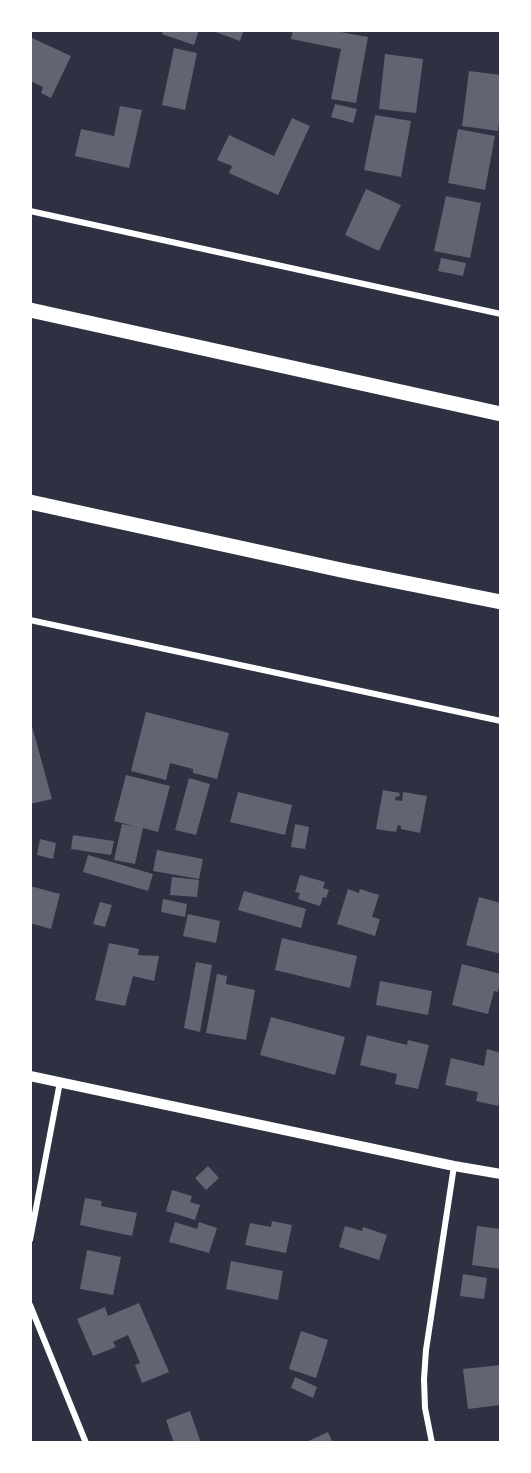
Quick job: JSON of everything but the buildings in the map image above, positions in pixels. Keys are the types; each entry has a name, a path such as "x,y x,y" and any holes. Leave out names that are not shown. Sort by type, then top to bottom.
{"main road":[{"path":"30,310 501,414"},
{"path":"30,502 501,603"}],"street":[{"path":"30,211 501,314"},
{"path":"30,620 501,721"},
{"path":"30,1076 501,1174"},
{"path":"30,1240 60,1082"},
{"path":"432,1443 425,1408 426,1350 454,1166"},
{"path":"30,1305 86,1443"}]}
